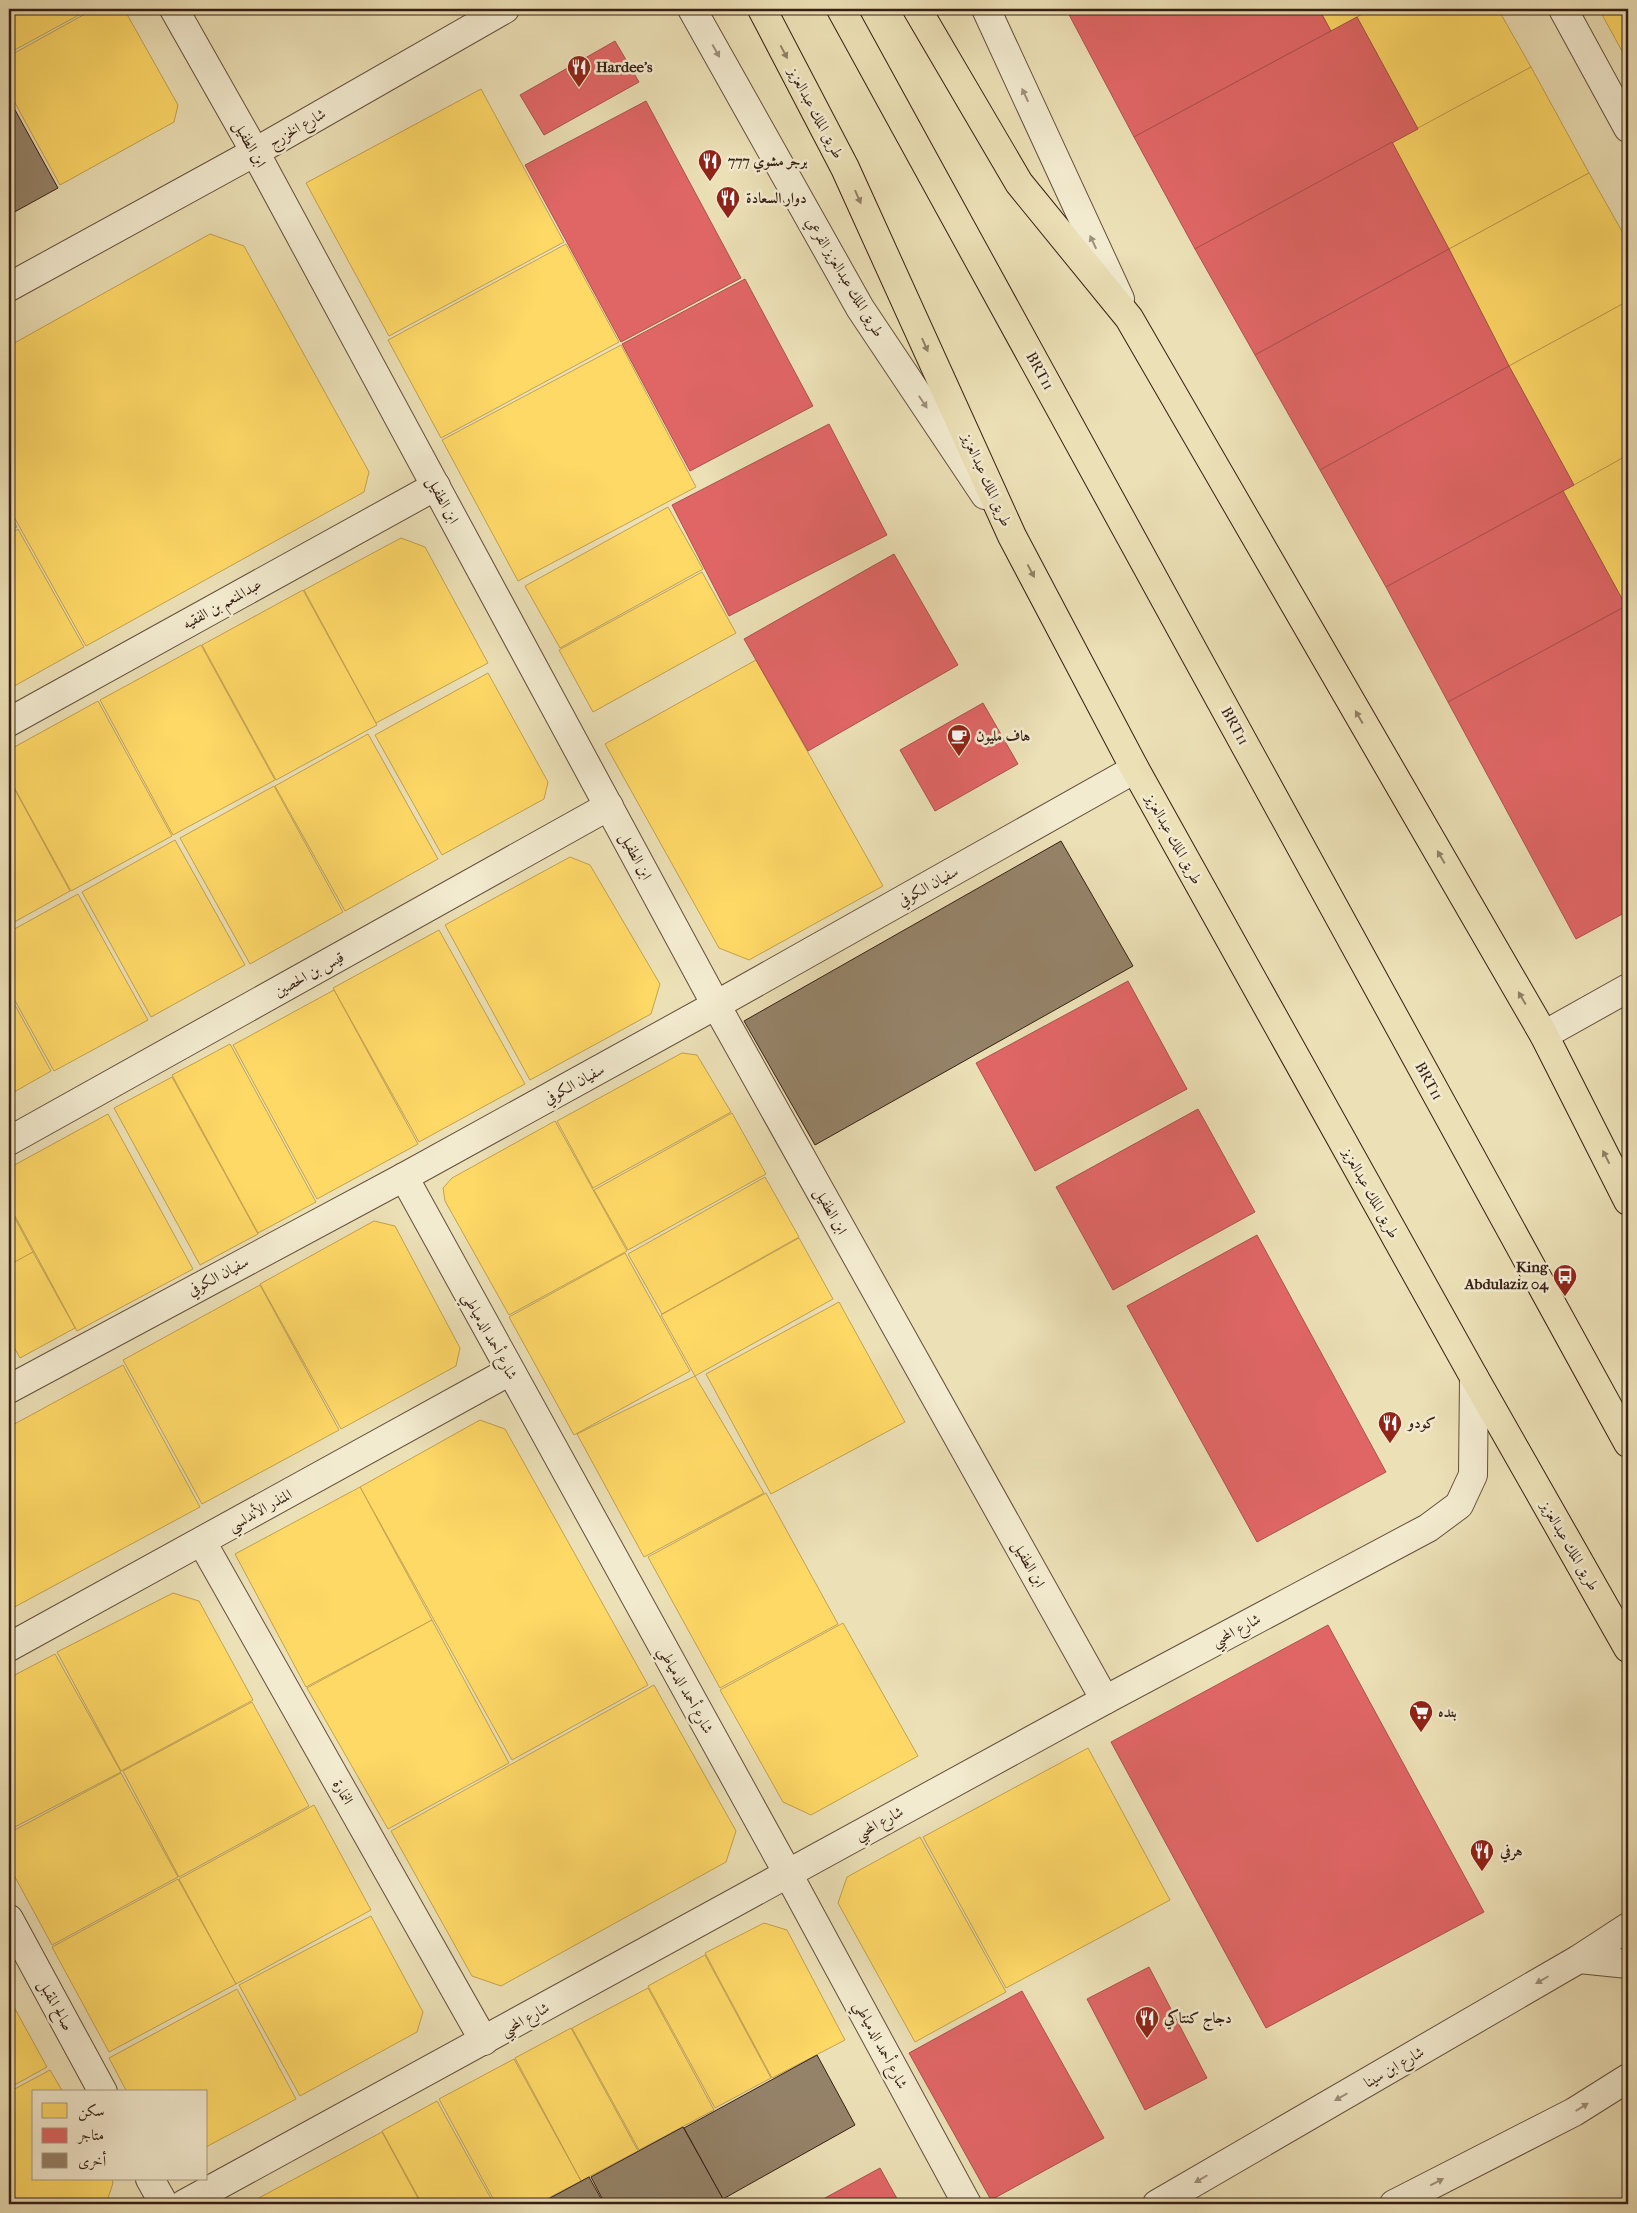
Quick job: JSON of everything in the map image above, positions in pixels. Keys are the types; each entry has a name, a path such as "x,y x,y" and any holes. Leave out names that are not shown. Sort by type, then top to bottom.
{"main road":[{"name":"طريق الملك عبدالعزيز","path":"762,9 845,168 1012,536 1135,769 1474,1377 1628,1648"},
{"name":"BRT11","path":"841,9 1628,1444"},
{"path":"917,9 1019,183 1128,318 1544,1035 1628,1201"}],"street":[{"name":"ابن الطفيل","path":"174,9 436,486 716,1006 1105,1700"},
{"name":"شارع الخزرج","path":"9,287 254,152 505,9"},
{"name":"طريق الملك عبدالعزيز الفرعي","path":"692,9 860,308 1012,536"},
{"path":"986,9 1128,318"},
{"path":"1563,9 1628,128"},
{"name":"عبدالمنعم بن الفقيه","path":"9,722 436,486"},
{"name":"سفيان الكوفي","path":"9,1389 404,1177 716,1006 1135,769"},
{"name":"قيس بن الحصين","path":"9,1141 609,806"},
{"path":"1544,1035 1628,988"},
{"name":"شارع أحمد الدمياطي","path":"404,1177 787,1872 967,2204"},
{"name":"المنذر الأندلسي","path":"9,1648 510,1372"},
{"name":"شارع المحبي","path":"184,2204 484,2041 787,1872 1428,1528 1459,1505 1473,1475 1474,1377"},
{"name":"النمارة","path":"202,1542 484,2041"},
{"name":"صالح المقبل","path":"9,1919 102,2090"},
{"name":"شارع ابن سينا","path":"1157,2204 1579,1959 1628,1927"},
{"path":"1579,1959 1628,1964"},
{"path":"1394,2204 1574,2112 1628,2078"},
{"path":"151,2180 164,2204"}],"building: سكن":[{"path":"9,9 90,9 9,53"},
{"path":"94,9 124,9 178,105 174,122 60,185 9,92 9,56"},
{"path":"1319,9 1372,9 1331,31"},
{"path":"1372,9 1498,9 1531,67 1418,129 1357,17"},
{"path":"1599,9 1628,9 1628,62"},
{"path":"1531,67 1589,173 1449,249 1392,142"},
{"path":"481,89 564,242 389,336 306,183"},
{"path":"1589,173 1628,242 1628,301 1509,366 1449,249"},
{"path":"210,234 244,246 369,472 364,492 86,646 9,508 9,346"},
{"path":"566,244 619,342 441,438 388,340"},
{"path":"1628,301 1628,455 1574,485 1509,366"},
{"path":"621,345 696,487 518,581 442,440"},
{"path":"1628,455 1628,605 1626,606 1563,491"},
{"path":"668,507 703,569 560,648 525,586"},
{"path":"9,512 17,527 9,531"},
{"path":"18,529 84,647 9,689 9,535"},
{"path":"401,538 425,547 488,663 376,723 304,590"},
{"path":"702,572 736,633 593,712 559,650"},
{"path":"303,590 377,725 276,780 202,645"},
{"path":"201,645 275,780 173,835 100,700"},
{"path":"756,660 883,886 749,960 719,948 605,744"},
{"path":"488,673 548,782 544,799 442,855 375,735"},
{"path":"98,701 172,836 71,891 9,778 9,750"},
{"path":"368,734 438,859 345,911 275,786"},
{"path":"9,779 70,891 9,925"},
{"path":"274,786 343,912 250,964 180,838"},
{"path":"175,840 245,965 151,1017 82,892"},
{"path":"570,857 590,865 660,984 651,1014 530,1080 445,925"},
{"path":"78,894 148,1020 54,1071 9,990 9,932"},
{"path":"439,930 525,1084 419,1142 333,988"},
{"path":"334,990 418,1144 317,1199 233,1045"},
{"path":"9,994 51,1071 9,1095"},
{"path":"230,1044 316,1202 258,1233 172,1075"},
{"path":"682,1053 697,1055 731,1112 593,1188 557,1121"},
{"path":"172,1077 258,1234 200,1265 114,1108"},
{"path":"732,1113 766,1174 628,1250 594,1190"},
{"path":"108,1114 193,1269 77,1331 9,1205 9,1168"},
{"path":"555,1121 627,1251 509,1315 445,1201 443,1188 452,1178"},
{"path":"765,1177 799,1237 662,1314 628,1254"},
{"path":"9,1207 33,1252 9,1266"},
{"path":"374,1221 395,1226 460,1348 456,1366 341,1429 260,1284"},
{"path":"799,1238 833,1299 695,1376 661,1315"},
{"path":"33,1252 75,1328 20,1358 9,1338 9,1265"},
{"path":"625,1253 690,1371 574,1435 509,1317"},
{"path":"260,1285 339,1430 202,1504 123,1360"},
{"path":"839,1302 905,1422 771,1494 706,1374"},
{"path":"123,1365 200,1507 9,1610 9,1427"},
{"path":"695,1376 764,1493 644,1557 577,1434"},
{"path":"480,1420 505,1429 648,1685 512,1760 360,1487"},
{"path":"360,1487 432,1620 306,1687 235,1554"},
{"path":"766,1493 838,1624 720,1688 648,1557"},
{"path":"173,1593 199,1601 253,1700 121,1771 57,1652"},
{"path":"432,1620 509,1763 388,1829 307,1688"},
{"path":"843,1623 918,1756 811,1815 783,1802 720,1690"},
{"path":"55,1654 121,1772 9,1830 9,1678"},
{"path":"654,1685 736,1831 726,1862 501,1986 472,1976 391,1831"},
{"path":"252,1702 309,1806 179,1877 123,1771"},
{"path":"1088,1748 1170,1900 1006,1988 923,1837"},
{"path":"121,1773 178,1877 52,1945 9,1866 9,1833"},
{"path":"314,1805 371,1910 236,1984 179,1879"},
{"path":"920,1837 1006,1992 915,2042 838,1903 847,1877"},
{"path":"178,1879 236,1984 109,2052 52,1947"},
{"path":"371,1916 423,2012 417,2032 300,2096 239,1985"},
{"path":"764,1923 787,1930 845,2040 772,2078 705,1953"},
{"path":"705,1955 771,2078 715,2108 648,1986"},
{"path":"648,1988 714,2110 639,2150 572,2028"},
{"path":"237,1989 296,2099 208,2146 208,2090 126,2090 109,2058"},
{"path":"9,1998 47,2067 9,2088"},
{"path":"571,2028 638,2151 581,2181 515,2058"},
{"path":"514,2059 581,2181 537,2204 496,2204 439,2099"},
{"path":"50,2070 62,2090 32,2090 32,2180 112,2180 107,2201 101,2204 9,2204 9,2092"},
{"path":"437,2101 494,2204 422,2204 382,2131"},
{"path":"382,2132 421,2204 257,2204 255,2200"}],"building: متاجر":[{"path":"1066,9 1319,9 1331,31 1134,137"},
{"path":"1357,17 1418,129 1195,249 1134,137"},
{"name":"Hardee's","path":"615,41 639,82 544,135 520,95"},
{"path":"646,101 741,278 621,342 525,165"},
{"path":"1392,142 1449,249 1255,355 1195,249"},
{"path":"1449,249 1509,366 1320,470 1255,355"},
{"path":"745,279 813,406 690,471 622,344"},
{"path":"1509,366 1574,485 1386,587 1320,470"},
{"path":"829,424 887,535 729,616 672,505"},
{"path":"1563,491 1626,606 1448,702 1386,587"},
{"path":"894,554 958,665 808,751 744,639"},
{"path":"1628,605 1628,911 1576,939 1448,702"},
{"name":"هاف مليون","path":"983,703 1018,764 935,811 900,750"},
{"path":"1128,981 1187,1089 1035,1171 976,1063"},
{"path":"1198,1109 1255,1212 1113,1290 1056,1187"},
{"path":"1257,1235 1386,1472 1257,1542 1127,1306"},
{"path":"1328,1625 1484,1912 1266,2028 1111,1742"},
{"name":"دجاج كنتاكي","path":"1149,1967 1207,2078 1145,2110 1087,1999"},
{"path":"1022,1991 1104,2138 991,2200 909,2053"},
{"path":"880,2168 900,2204 814,2204"}],"building: أخرى":[{"path":"9,99 58,188 9,215"},
{"path":"1061,841 1133,966 815,1145 744,1021"},
{"path":"817,2055 855,2125 723,2199 684,2128"},
{"path":"683,2127 723,2199 714,2204 605,2204 591,2177"},
{"path":"589,2177 604,2204 539,2204"}],"place":[{"name":"Hardee's","path":"579,88"},
{"name":"777 برجر مشوي","path":"710,182"},
{"name":"دوار السعادة","path":"728,219"},
{"name":"هاف مليون","path":"959,757"},
{"name":"King Abdulaziz 04","path":"1565,1297"},
{"name":"كودو","path":"1390,1444"},
{"name":"بنده","path":"1421,1733"},
{"name":"هرفي","path":"1482,1872"},
{"name":"دجاج كنتاكي","path":"1147,2039"}]}
